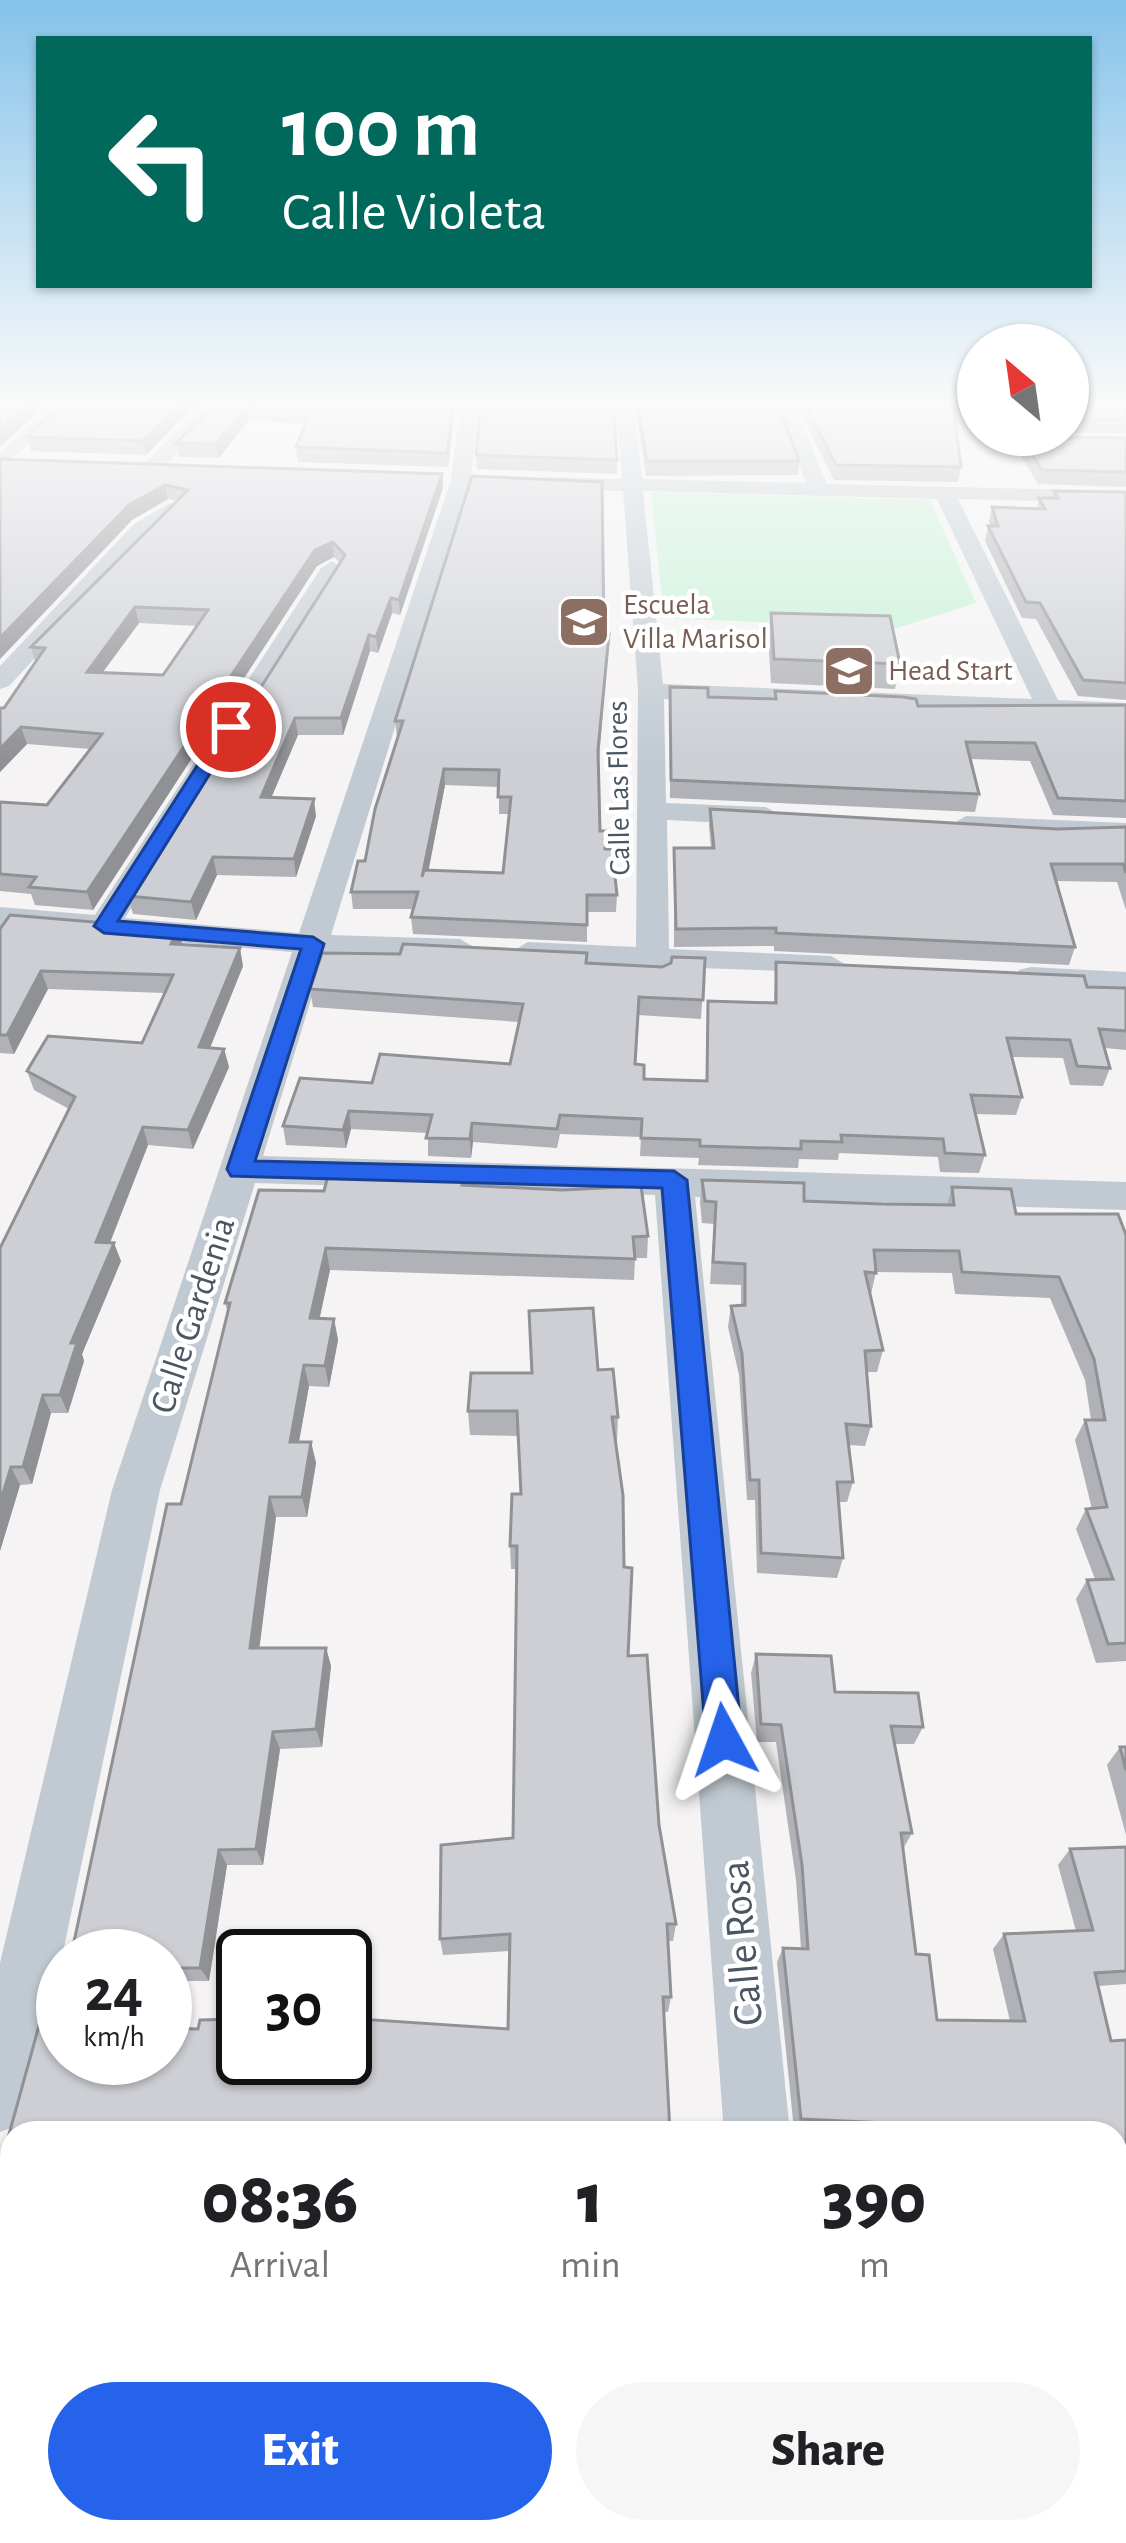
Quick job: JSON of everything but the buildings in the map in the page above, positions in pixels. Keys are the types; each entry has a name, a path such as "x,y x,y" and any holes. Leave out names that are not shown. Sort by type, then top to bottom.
{"street":[{"path":"0,681 153,523"},
{"name":"Calle Gardenia","path":"0,2100 136,1490 446,523"},
{"name":"Calle Las Flores","path":"638,523 651,691 653,957"},
{"path":"958,523 1049,708"},
{"path":"104,926 332,568"},
{"path":"651,691 1126,711"},
{"path":"653,811 795,818"},
{"path":"937,824 1126,832"},
{"path":"0,917 313,944 866,968"},
{"path":"1008,976 1126,982"},
{"path":"240,1169 1126,1196"},
{"name":"Calle Rosa","path":"674,1180 756,2121"}],"green space":[{"path":"654,523 940,523 976,603 897,628 664,618"}],"place":[{"name":"Escuela Villa Marisol","path":"584,622"},
{"name":"Head Start","path":"849,671"}],"route":[{"path":"231,727 104,926 313,944 240,1169 674,1180 724,1740"}]}
